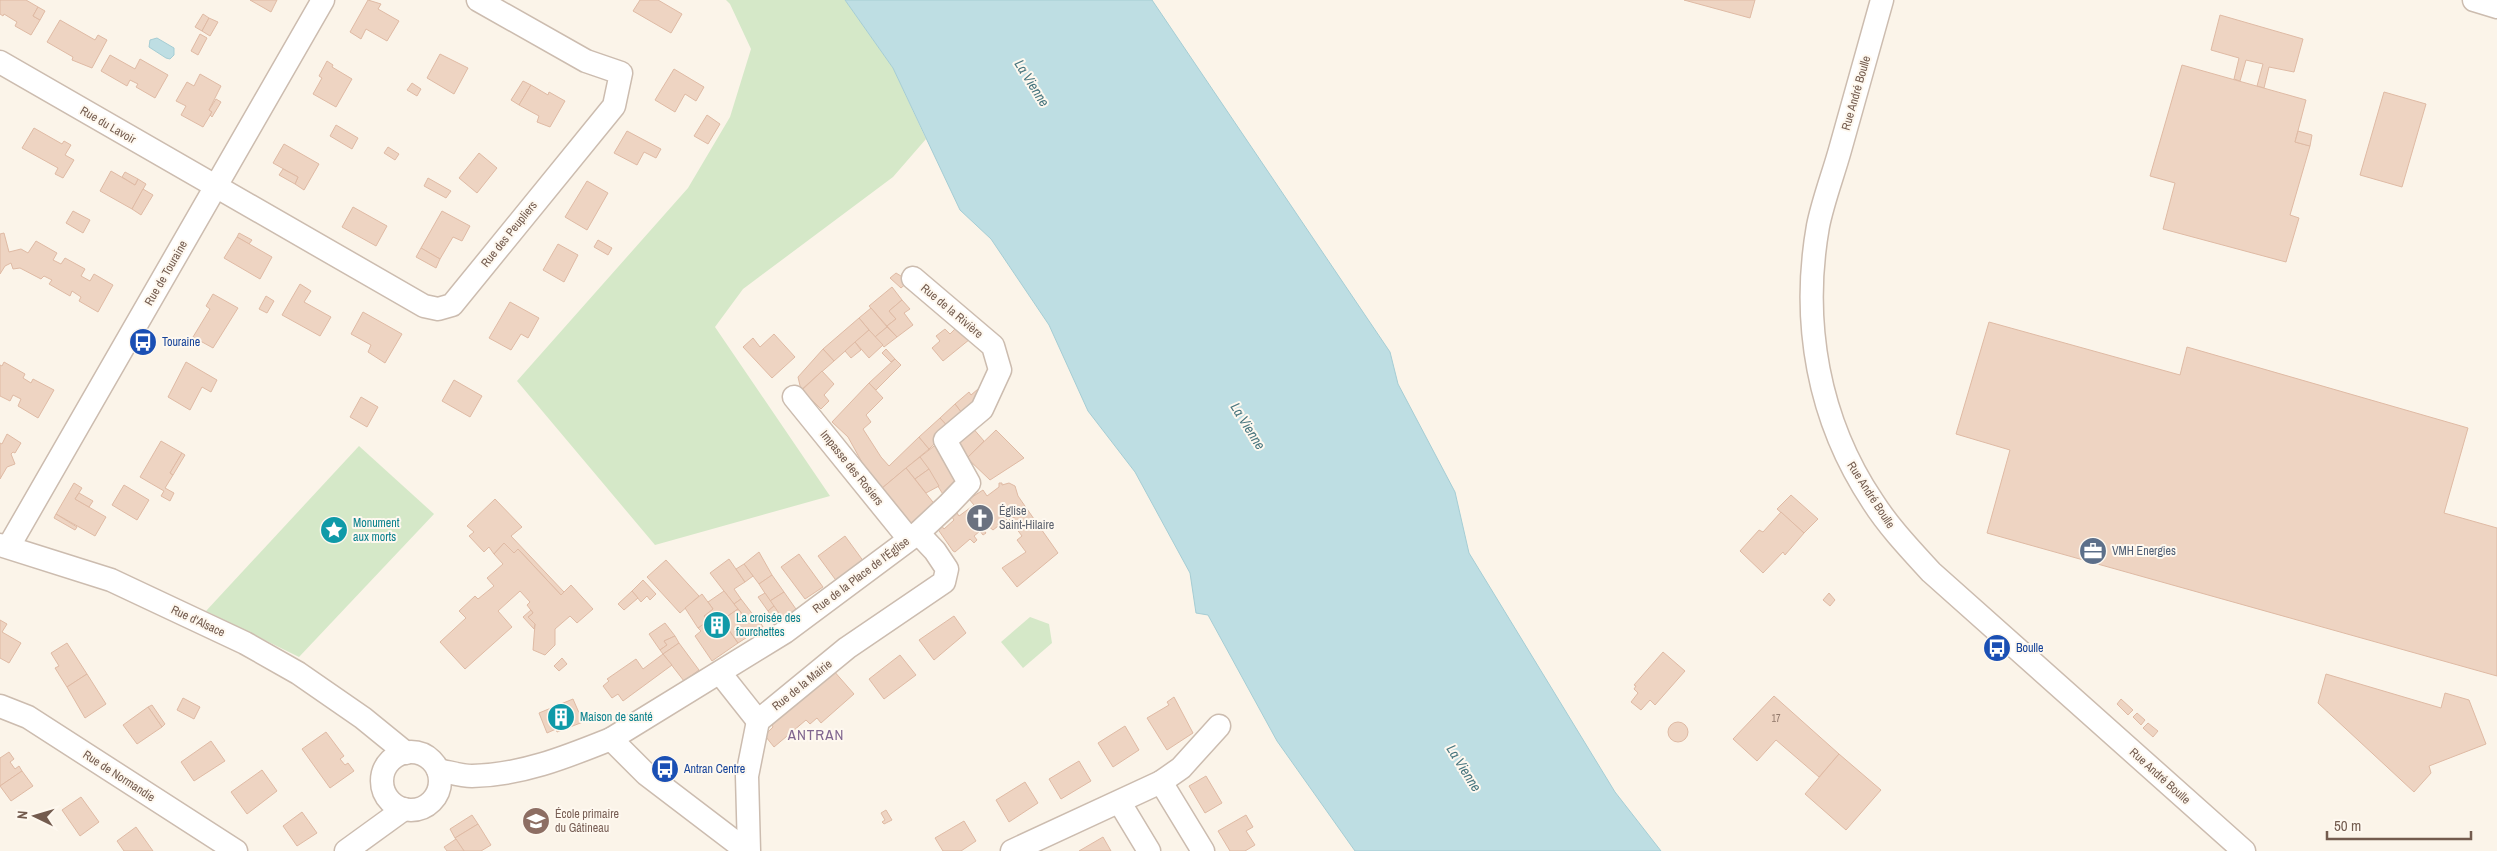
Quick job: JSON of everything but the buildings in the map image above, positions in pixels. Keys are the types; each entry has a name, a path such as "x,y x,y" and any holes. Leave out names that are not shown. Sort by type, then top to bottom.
{"street":[{"name":"Rue de Touraine","path":"4,546 216,187 323,0"},
{"name":"Rue des Peupliers","path":"216,187 424,306 438,309 452,305 614,106 621,73 586,61 478,0"},
{"name":"Rue André Boulle","path":"1882,0 1819,225 1812,274 1812,322 1818,365 1828,410 1846,455 1874,504 1899,537 1931,572 2244,851"},
{"path":"2474,0 2497,6"},
{"name":"Rue du Lavoir","path":"0,62 216,187"},
{"name":"Rue de la Rivière","path":"913,278 993,346 1000,370 982,409 945,440 969,483 948,505 913,536"},
{"name":"Impasse des Rosiers","path":"794,397 913,536"},
{"name":"Rue de la Place de l'Église","path":"438,781 538,767 611,739 786,632 913,536 935,551 947,570"},
{"name":"Rue d'Alsace","path":"4,546 111,580 245,643 298,673 362,718 406,753"},
{"name":"Rue de la Mairie","path":"758,721 847,648 944,582 947,570"},
{"path":"720,673 758,721 747,776 748,851"},
{"name":"Rue de Normandie","path":"0,707 28,717 236,851"},
{"path":"1012,851 1120,803 1161,782 1181,768 1219,726"},
{"path":"379,732 385,769 383,786 391,802 404,809"},
{"path":"611,739 646,774 748,851"},
{"path":"346,851 372,830 404,809 420,808 434,799 438,781 433,762 425,756 416,753 406,753 397,756 385,769"},
{"path":"1161,782 1203,851"},
{"path":"372,830 386,795"},
{"path":"1120,803 1149,851"}],"green space":[{"path":"726,0 845,0 893,68 926,139 893,177 743,289 715,327 830,496 655,545 517,381 688,188 730,117 751,49 730,4"},
{"path":"359,446 434,514 299,657 206,611"},
{"path":"1030,617 1049,624 1052,643 1023,668 1001,642"}],"water":[{"name":"La Vienne","path":"845,0 1152,0 1390,352 1398,384 1455,492 1469,553 1615,792 1661,851 1355,851 1277,741 1208,615 1196,613 1190,573 1135,472 1088,411 1049,325 991,239 960,210 893,68"},
{"path":"157,38 174,48 174,55 170,59 149,47 150,40"}],"place":[{"name":"Touraine","path":"143,342"},
{"name":"Église Saint-Hilaire","path":"980,518"},
{"name":"Monument aux morts","path":"334,530"},
{"name":"VMH Energies","path":"2093,551"},
{"name":"La croisée des fourchettes","path":"717,625"},
{"name":"Boulle","path":"1997,648"},
{"name":"Maison de santé","path":"561,717"},
{"name":"Antran Centre","path":"665,769"},
{"name":"École primaire du Gâtineau","path":"536,821"}],"district":[{"name":"ANTRAN","path":"816,734"}]}
